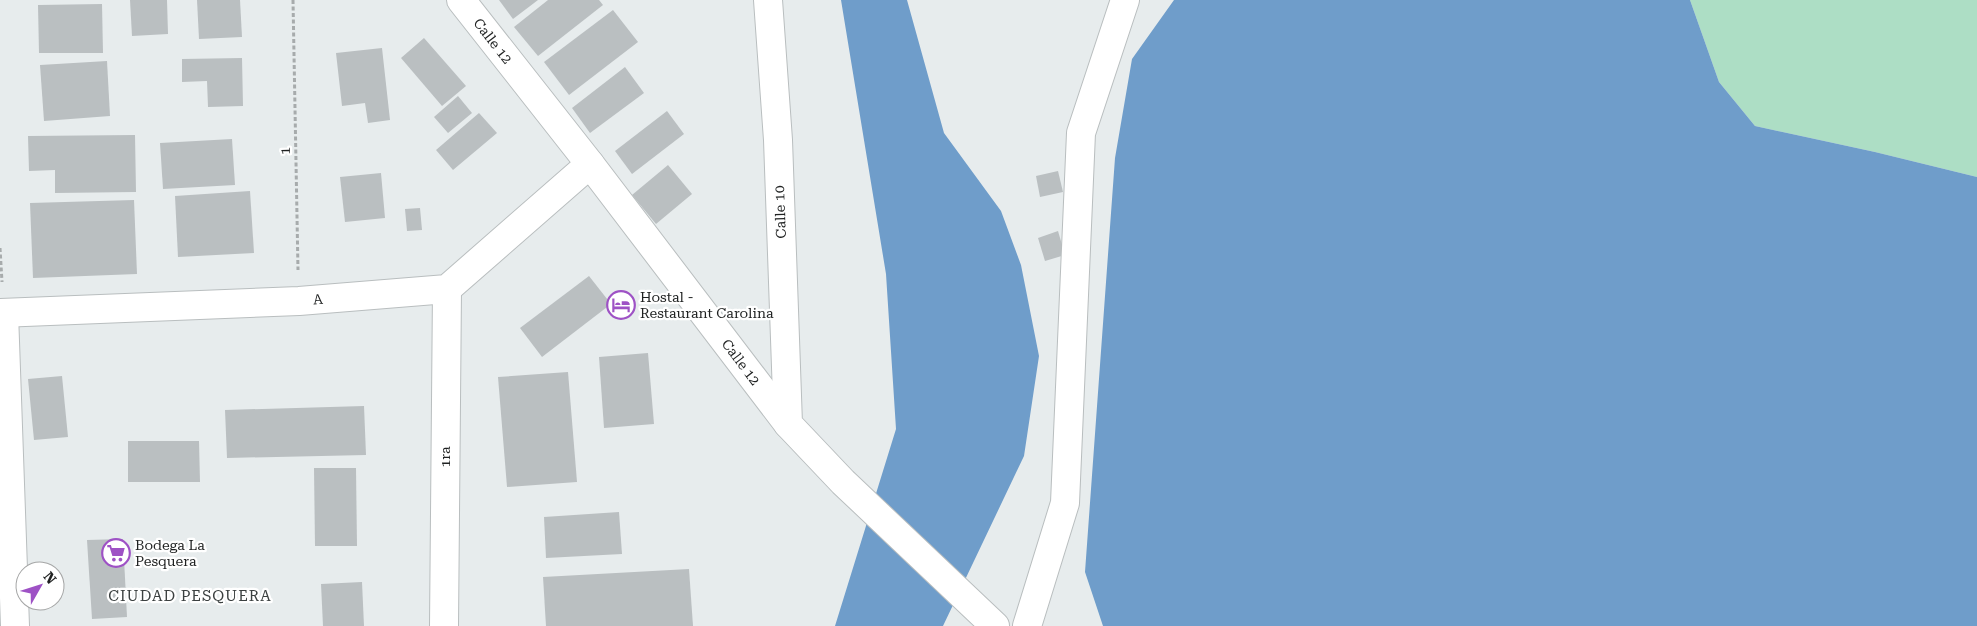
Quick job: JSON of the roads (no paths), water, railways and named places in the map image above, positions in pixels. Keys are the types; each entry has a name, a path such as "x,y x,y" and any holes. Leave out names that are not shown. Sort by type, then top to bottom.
{"street":[{"name":"Calle 12","path":"461,0 590,164 788,424 843,482 987,620"},
{"name":"Calle 10","path":"768,0 778,140 788,424"},
{"path":"1027,626 1065,503 1081,133 1125,0"},
{"path":"447,289 590,164"},
{"name":"A","path":"2,313 299,301 447,289"},
{"name":"1ra","path":"444,626 447,289"},
{"path":"2,313 14,626"}],"water":[{"path":"841,0 907,0 944,133 1001,211 1021,265 1039,356 1024,456 943,626 835,626 896,429 886,274"},
{"path":"1174,0 1690,0 1719,82 1755,126 1875,152 1977,177 1977,626 1103,626 1085,572 1115,158 1132,59"}],"place":[{"name":"Hostal - Restaurant Carolina","path":"621,305"},
{"name":"Bodega La Pesquera","path":"116,553"}],"district":[{"name":"CIUDAD PESQUERA","path":"190,596"}]}
